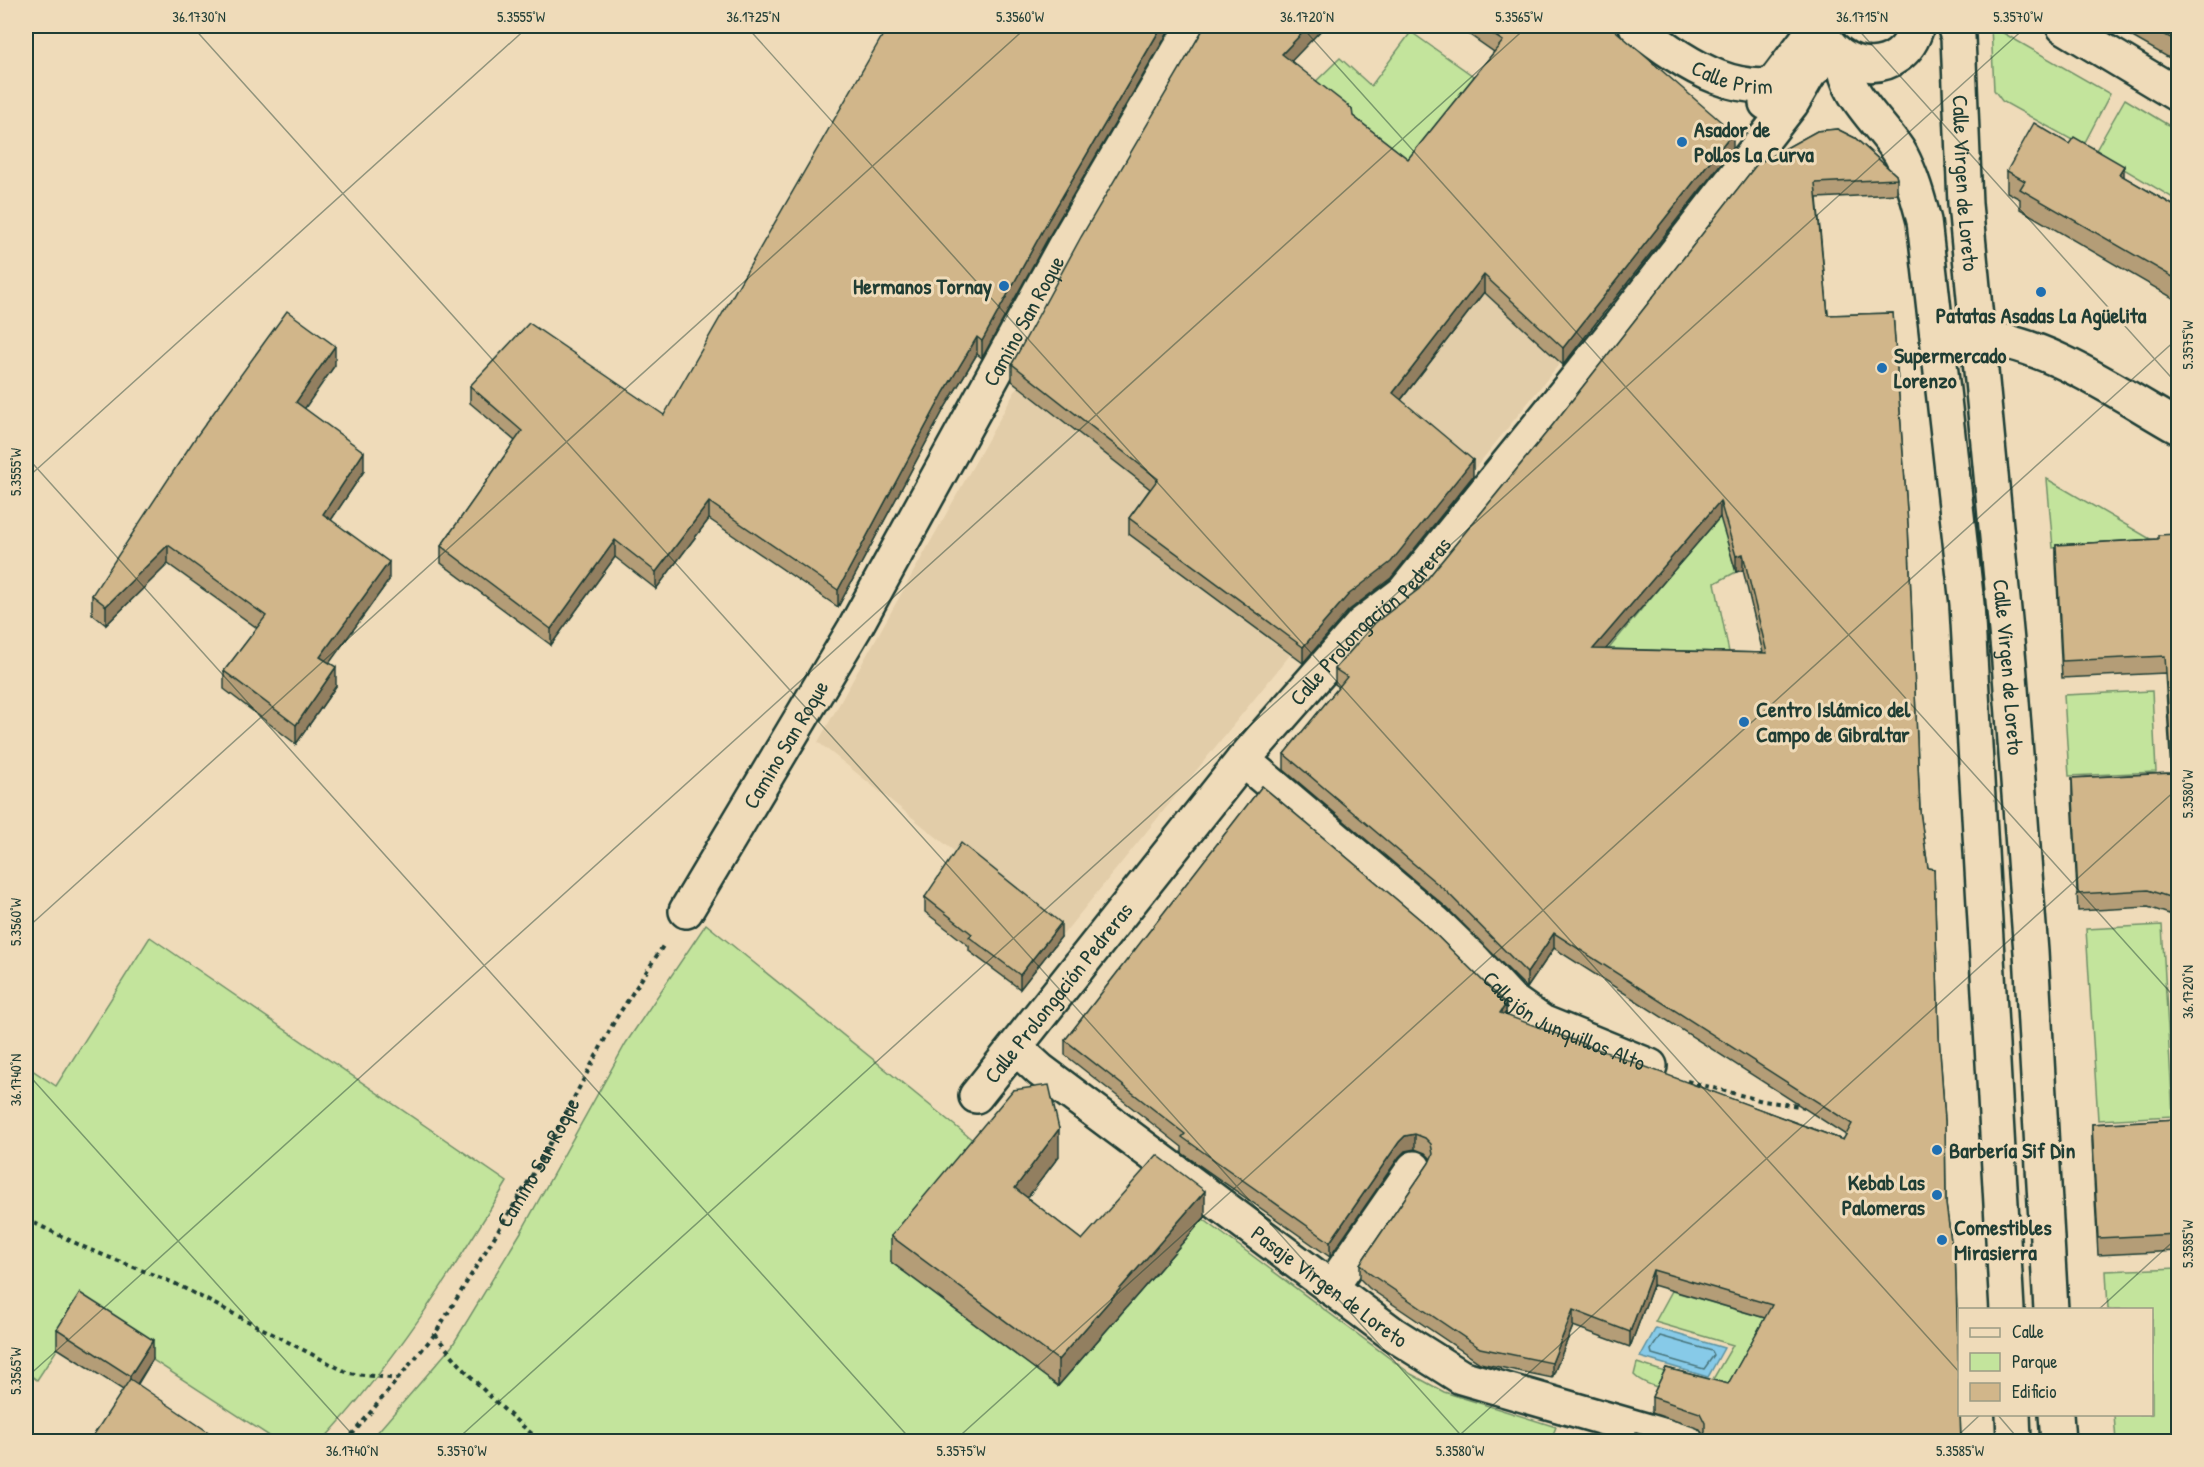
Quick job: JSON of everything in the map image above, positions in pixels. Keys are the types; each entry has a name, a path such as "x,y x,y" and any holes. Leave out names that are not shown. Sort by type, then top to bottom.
{"street":[{"name":"Camino San Roque","path":"686,910 856,626 1065,245 1193,26"},
{"name":"Calle Prim","path":"1636,26 1691,67 1717,78 1750,85 1773,84 1824,46"},
{"path":"1824,46 1861,64 1876,64 1892,59 1905,50 1914,37 1917,26"},
{"name":"Calle Virgen de Loreto","path":"1954,26 1958,37 1965,204 2009,662 2031,952 2050,1308"},
{"path":"2063,26 2178,95"},
{"name":"Calle Prolongación Pedreras","path":"1762,136 1766,105 1773,84 1824,46"},
{"name":"Calle Prolongación Pedreras","path":"976,1096 1243,760 1354,633 1404,592 1612,335 1762,136 1792,103 1824,46"},
{"name":"Calle Virgen de Loreto","path":"1824,46 1844,67 1851,87 1900,153 1915,185 1924,221 1967,604 2007,1308"},
{"path":"1717,78 1754,108 1762,136"},
{"path":"1939,341 1977,338 2029,348 2061,362 2178,427"},
{"name":"Callejón Junquillos Alto","path":"1243,760 1435,922 1511,1000 1542,1022 1650,1066"},
{"name":"Pasaje Virgen de Loreto","path":"1016,1048 1040,1070 1393,1334 1461,1377 1687,1442"},
{"path":"1331,1288 1414,1168"},
{"path":"2013,1416 2014,1442"},
{"path":"2056,1416 2058,1442"}],"path":[{"name":"Camino San Roque","path":"346,1442 435,1335 539,1164 615,1020 686,910"},
{"name":"Callejón Junquillos Alto","path":"1650,1066 1697,1085 1763,1101 1814,1108"},
{"path":"26,1220 88,1249 174,1283 348,1373 399,1380"},
{"path":"435,1335 472,1378 513,1418 542,1442"}],"shaded area":[{"path":"1168,115 1632,274 1447,503"},
{"path":"1018,386 1158,495 1129,535 1290,655 1061,937 818,742"}],"green space":[{"path":"1991,26 2110,94 2083,146 2002,101 1994,90"},
{"path":"1411,32 1483,83 1410,176 1307,90 1340,58 1371,86"},
{"path":"2125,99 2178,131 2178,201 2095,152"},
{"path":"1753,474 1732,559 1736,572 1715,583 1732,667 1597,663"},
{"path":"2047,479 2152,540 2053,548"},
{"path":"2152,691 2156,772 2069,776 2064,695"},
{"path":"706,924 985,1150 891,1262 1058,1386 1203,1219 1411,1374 1444,1392 1556,1427 1550,1442 369,1442 452,1346 521,1232 626,1043"},
{"path":"2162,925 2173,1116 2098,1120 2086,929"},
{"path":"150,937 507,1182 465,1250 398,1349 374,1381 322,1441 277,1441 81,1313 37,1380 26,1372 26,1066 56,1086"},
{"path":"2178,1268 2178,1441 2116,1441 2114,1416 2153,1416 2153,1308 2108,1308 2106,1271"},
{"path":"1672,1291 1772,1320 1728,1399 1665,1389 1642,1381 1634,1375 1637,1363 1709,1386 1733,1345 1655,1322"}],"water":[{"path":"1656,1328 1724,1348 1708,1377 1640,1357"}],"building":[{"path":"888,26 1162,26 1049,219 982,341 977,337 944,392 838,590 709,502 656,572 615,540 551,629 441,546 522,431 470,386 529,323 664,415"},
{"path":"1205,26 1309,26 1282,54 1352,109 1353,116 1408,159 1503,41 1480,26 1610,26 1733,132 1563,348 1484,275 1393,393 1473,460 1391,562 1348,595 1303,647 1129,518 1158,479 1012,364 1081,237"},
{"path":"2149,26 2178,26 2178,42"},
{"path":"2034,123 2069,144 2074,137 2124,166 2119,174 2178,208 2178,280 2020,189 2025,181 2007,171"},
{"path":"1837,129 1855,138 1896,175 1897,179 1815,183 1828,315 1893,313 1908,525 1920,811 1928,868 1934,869 1939,1037 1945,1121 1946,1204 1951,1241 1955,1247 1958,1416 1960,1416 1961,1442 1698,1442 1705,1432 1705,1423 1700,1413 1652,1397 1666,1368 1728,1384 1772,1305 1653,1270 1630,1332 1573,1310 1552,1363 1480,1348 1369,1273 1360,1264 1429,1163 1433,1154 1431,1144 1425,1138 1415,1134 1405,1136 1399,1142 1330,1242 1182,1137 1185,1134 1065,1040 1262,786 1422,921 1506,1004 1500,1013 1843,1140 1852,1124 1554,933 1527,973 1447,892 1284,754 1347,677 1335,669 1375,623 1419,589 1552,426 1757,164 1817,131","holes":["1720,501 1736,556 1743,554 1767,653 1593,649"]},
{"path":"287,311 335,346 296,402 364,452 323,514 389,562 320,657 336,667 296,725 224,671 266,616 168,545 106,606 92,595 196,437"},
{"path":"2178,534 2178,900 2148,890 2078,894 2072,778 2172,773 2165,656 2062,661 2056,545 2158,539 2158,535"},
{"path":"961,843 1061,923 1020,975 969,937 972,934 925,897"},
{"path":"1049,1085 1059,1129 1015,1188 1082,1240 1157,1155 1205,1191 1058,1360 891,1236 1013,1090"},
{"path":"2178,1119 2178,1234 2098,1238 2092,1124"},
{"path":"80,1293 153,1340 130,1376 57,1329"},
{"path":"130,1379 223,1442 89,1442"},
{"path":"26,1432 40,1442 26,1442"},
{"path":"1636,1432 1676,1442 1632,1442"}],"place":[{"name":"Asador de Pollos La Curva","path":"1682,142"},
{"name":"Hermanos Tornay","path":"1004,286"},
{"name":"Patatas Asadas La Agüelita","path":"2041,292"},
{"name":"Supermercado Lorenzo","path":"1882,368"},
{"name":"Centro Islámico del Campo de Gibraltar","path":"1744,722"},
{"name":"Barbería Sif Din","path":"1937,1150"},
{"name":"Kebab Las Palomeras","path":"1937,1195"},
{"name":"Comestibles Mirasierra","path":"1942,1240"}]}
